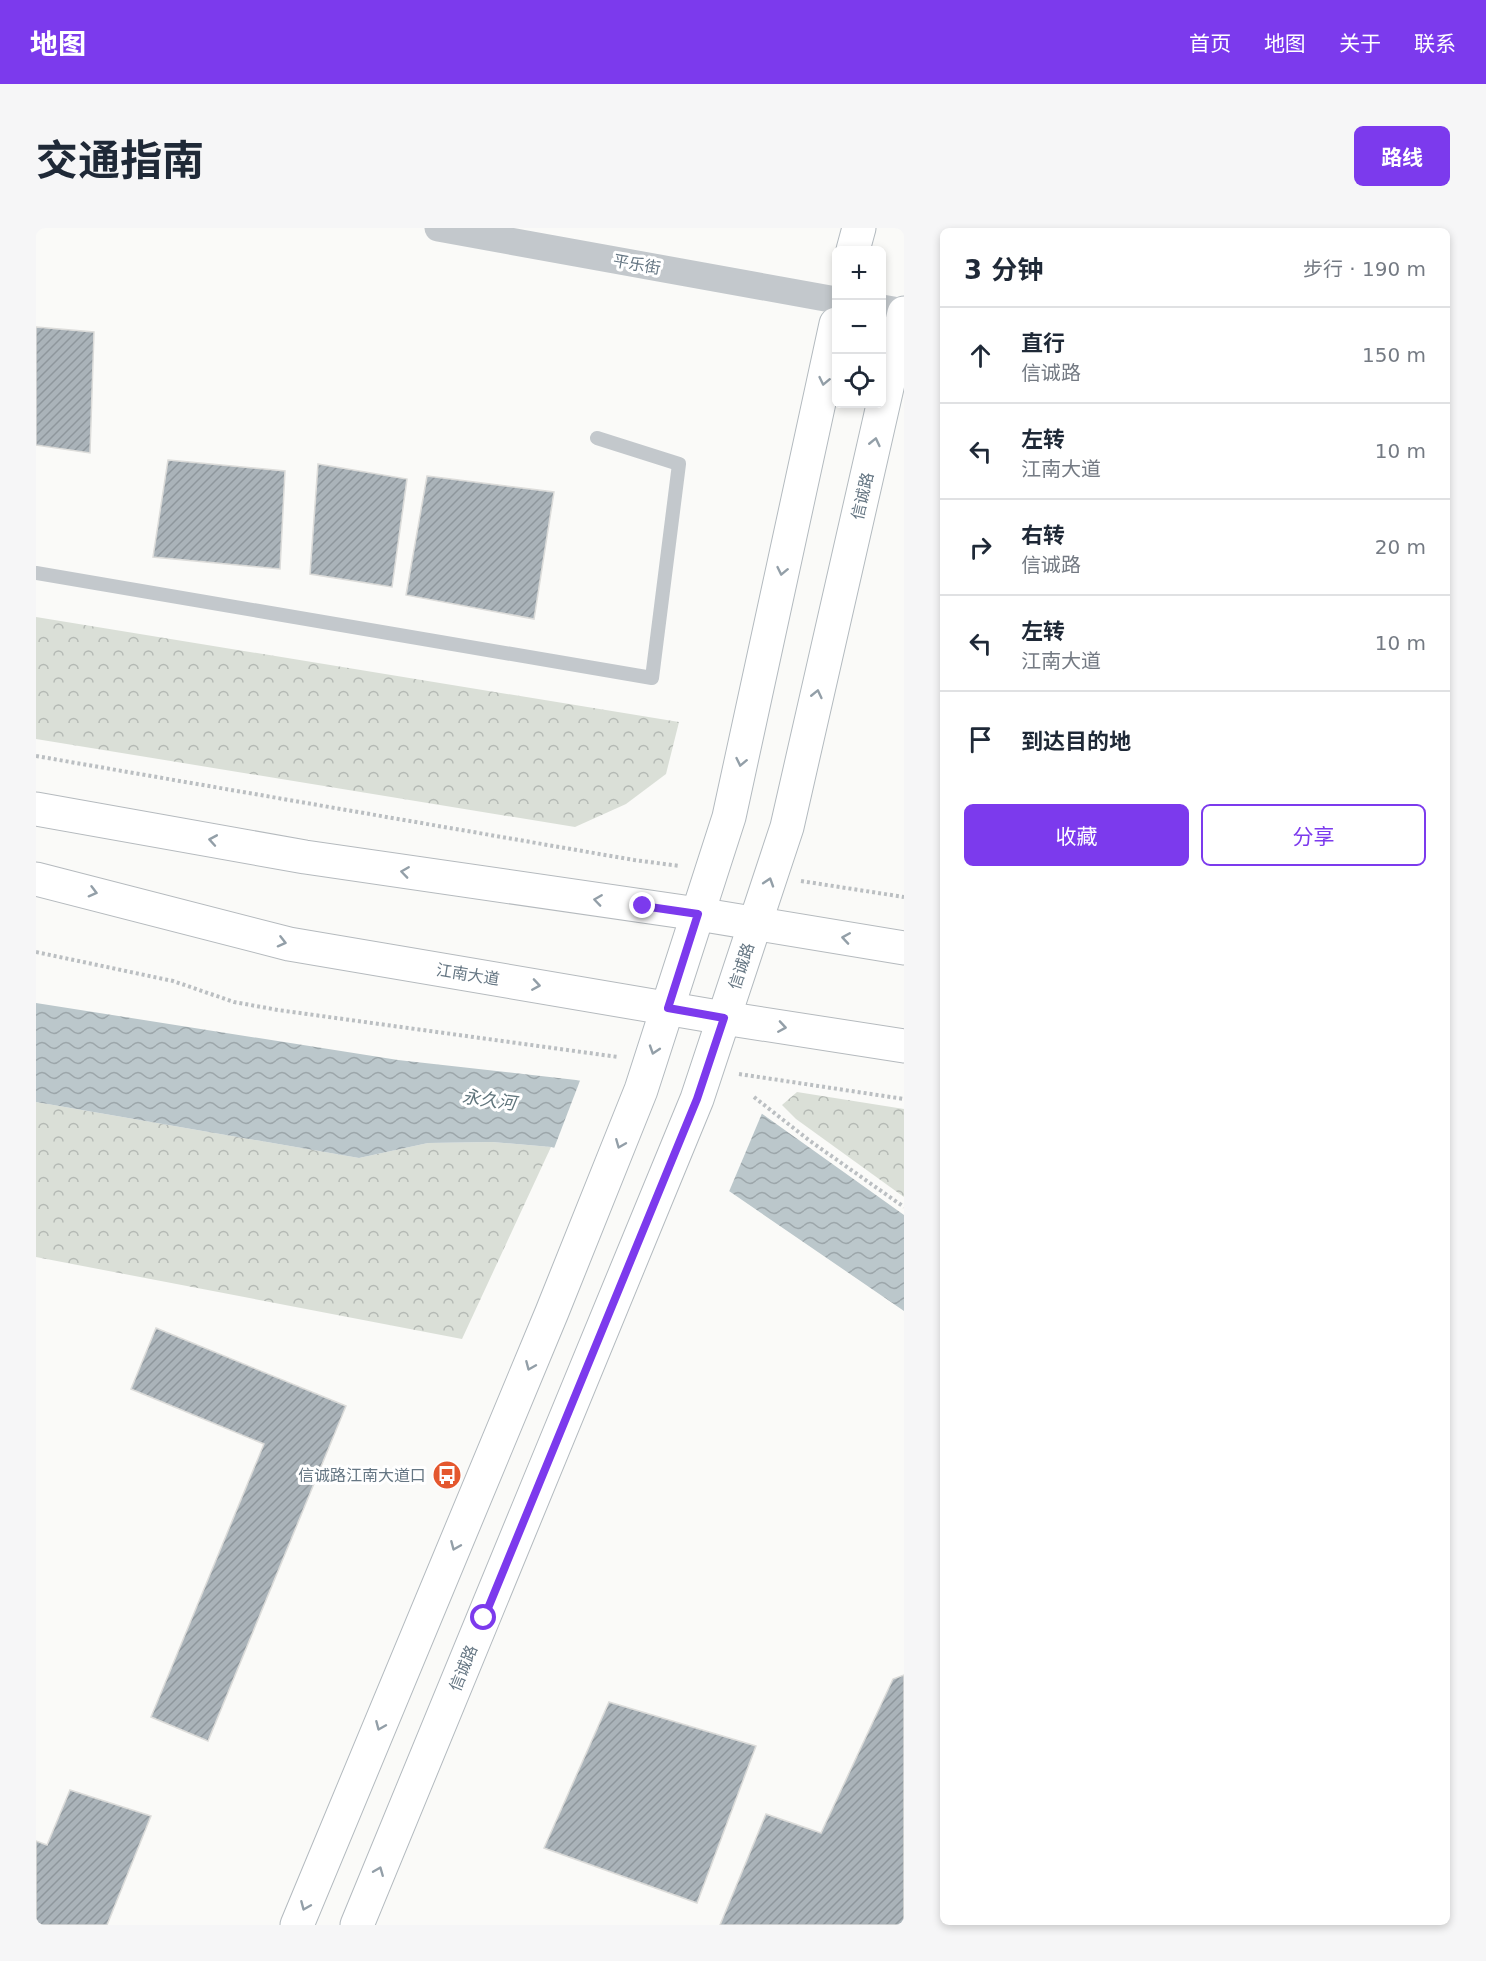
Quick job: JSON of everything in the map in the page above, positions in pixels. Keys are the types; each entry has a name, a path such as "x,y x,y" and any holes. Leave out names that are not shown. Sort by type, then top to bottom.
{"main road":[{"path":"855,246 859,228"},
{"name":"信诚路","path":"357,1925 702,1085 787,827 904,312"},
{"path":"297,1925 552,1312 646,1076 729,817 832,347"},
{"path":"36,809 304,857 698,914 904,948"},
{"name":"江南大道","path":"36,879 289,944 724,1018 904,1046"}],"street":[{"name":"平乐街","path":"438,228 832,299"},
{"path":"886,309 904,312"}],"lane":[{"path":"36,573 652,678 679,464 597,438"}],"path":[{"path":"36,756 634,860 711,870"},
{"path":"771,877 842,885 904,897"},
{"path":"36,952 173,981 234,1002 646,1076"},
{"path":"702,1085 904,1099"},
{"path":"754,1097 810,1141 904,1207"}],"green space":[{"path":"36,617 679,722 666,774 626,804 575,827 36,739"},
{"path":"797,1092 904,1109 904,1197 796,1119 782,1105"},
{"path":"36,1102 359,1158 428,1143 492,1142 551,1147 462,1339 36,1257"}],"water":[{"name":"永久河","path":"36,1003 398,1060 576,1080 761,1113 904,1215 904,1311 729,1191 551,1147 492,1142 428,1143 359,1158 36,1102"}],"pier":[{"path":"581,1078 763,1111 728,1194 553,1151"}],"building":[{"path":"36,327 94,332 90,453 36,445"},
{"path":"168,460 285,471 280,569 153,557"},
{"path":"318,464 407,479 392,587 310,574"},
{"path":"427,476 554,492 534,619 406,595"},
{"path":"156,1328 346,1406 208,1741 151,1717 264,1444 131,1389"},
{"path":"904,1675 904,1925 720,1925 766,1814 821,1833 893,1679"},
{"path":"609,1702 756,1746 697,1903 544,1848"},
{"path":"70,1790 151,1816 107,1925 36,1925 36,1841 47,1845"}],"place":[{"name":"信诚路江南大道口","path":"447,1475"}],"route":[{"path":"484,1618 697,1099 724,1018 668,1008 698,914 643,906"}]}
